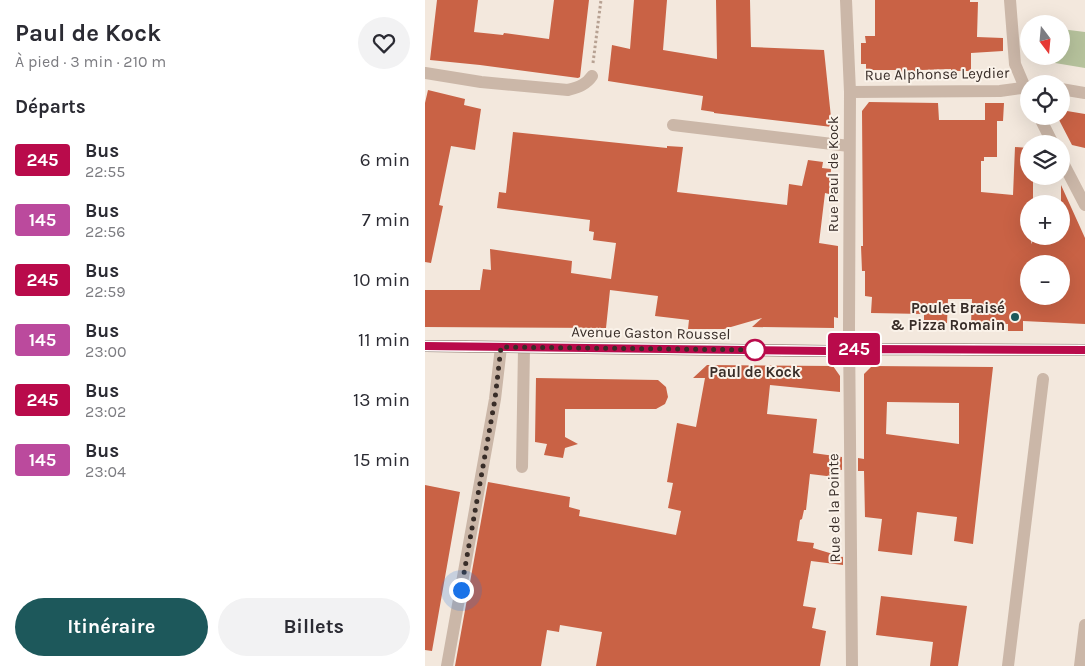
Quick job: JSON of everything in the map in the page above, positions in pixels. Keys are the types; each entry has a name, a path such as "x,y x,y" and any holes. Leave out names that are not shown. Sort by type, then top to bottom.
{"main road":[{"name":"Avenue Gaston Roussel","path":"425,346 828,351 849,349 1085,350"}],"street":[{"name":"Rue Paul de Kock","path":"846,0 850,92 849,349"},
{"path":"1010,0 1015,64 1020,75"},
{"path":"425,74 481,82 568,90 580,87 588,82 591,76"},
{"path":"1070,90 1085,93"},
{"name":"Rue Alphonse Leydier","path":"850,92 1020,91"},
{"path":"673,125 849,146"},
{"path":"1070,177 1085,205"},
{"path":"447,666 495,399 501,347"},
{"path":"522,467 524,348"},
{"name":"Rue de la Pointe","path":"849,349 852,666"},
{"path":"1008,666 1043,379"},
{"path":"1080,666 1085,624"}],"path":[{"path":"591,76 601,0"}],"green space":[{"path":"1070,30 1085,32 1085,68 1067,65 1070,65"}],"building":[{"path":"437,0 478,0 474,32 503,35 504,33 549,39 554,0 589,0 580,77 430,60"},
{"path":"634,0 667,0 663,50 717,59 716,0 750,0 751,47 824,50 832,127 714,113 701,110 703,96 608,81 612,45 630,49"},
{"path":"875,0 970,0 970,2 978,2 977,37 1003,38 1003,51 971,53 971,71 951,71 951,69 921,70 921,78 900,78 900,70 866,70 866,64 861,64 861,43 866,43 865,36 875,36"},
{"path":"428,90 465,99 464,105 481,109 475,150 451,146 439,205 443,206 431,263 425,262 425,103"},
{"path":"869,102 938,103 939,120 985,120 985,103 1004,103 1003,121 997,121 997,157 984,157 984,161 981,161 981,192 1013,195 1015,147 1020,147 1020,185 1033,185 1033,195 1020,195 1020,245 1070,245 1070,205 1085,238 1085,324 1023,321 1023,331 1008,331 1008,324 971,323 972,299 948,299 947,323 924,323 924,314 871,313 872,297 865,296 865,271 862,271 861,246 863,246 862,111"},
{"path":"1070,112 1085,114 1085,148 1072,145 1070,135 1067,135 1062,125 1070,125"},
{"path":"513,132 667,148 667,146 683,147 677,192 787,205 789,184 802,186 808,160 823,162 822,168 831,169 829,194 825,193 819,243 838,246 838,318 834,317 834,328 752,327 762,318 724,329 688,329 689,320 655,316 658,296 610,290 606,328 425,327 425,290 480,290 483,269 491,270 490,249 572,261 571,273 611,279 616,243 593,240 594,232 589,231 590,220 497,208 499,192 506,193"},
{"path":"1061,185 1066,195 1061,195"},
{"path":"707,365 833,366 840,376 840,392 770,385 767,414 817,419 813,453 842,457 842,470 837,469 835,477 810,474 806,510 804,510 800,520 797,541 814,543 813,548 843,557 843,565 811,561 803,606 816,608 812,628 826,631 820,666 596,666 602,632 560,625 559,632 547,630 541,666 455,666 488,482 570,497 569,507 580,510 579,516 676,535 681,511 668,508 673,483 667,482 677,423 696,427 705,378 693,378"},
{"path":"872,366 993,367 973,544 954,541 957,517 917,512 912,555 878,551 882,519 865,517 864,471 858,471 858,458 864,459 864,374","holes":["887,402 959,403 959,444 886,434"]},
{"path":"536,378 658,380 666,387 668,397 665,404 656,409 565,409 565,437 578,444 565,448 563,458 544,455 547,444 535,442"},
{"path":"425,485 460,492 432,651 425,650"},
{"path":"881,596 967,606 958,666 930,666 933,642 876,635"}],"bus line":[{"name":"245","path":"425,346 828,351 849,349 1085,350"}],"place":[{"name":"Poulet Braisé & Pizza Romain","path":"1015,317"},
{"name":"Paul de Kock","path":"755,350"}],"route":[{"path":"461,590 495,399 501,347 755,350"}]}
